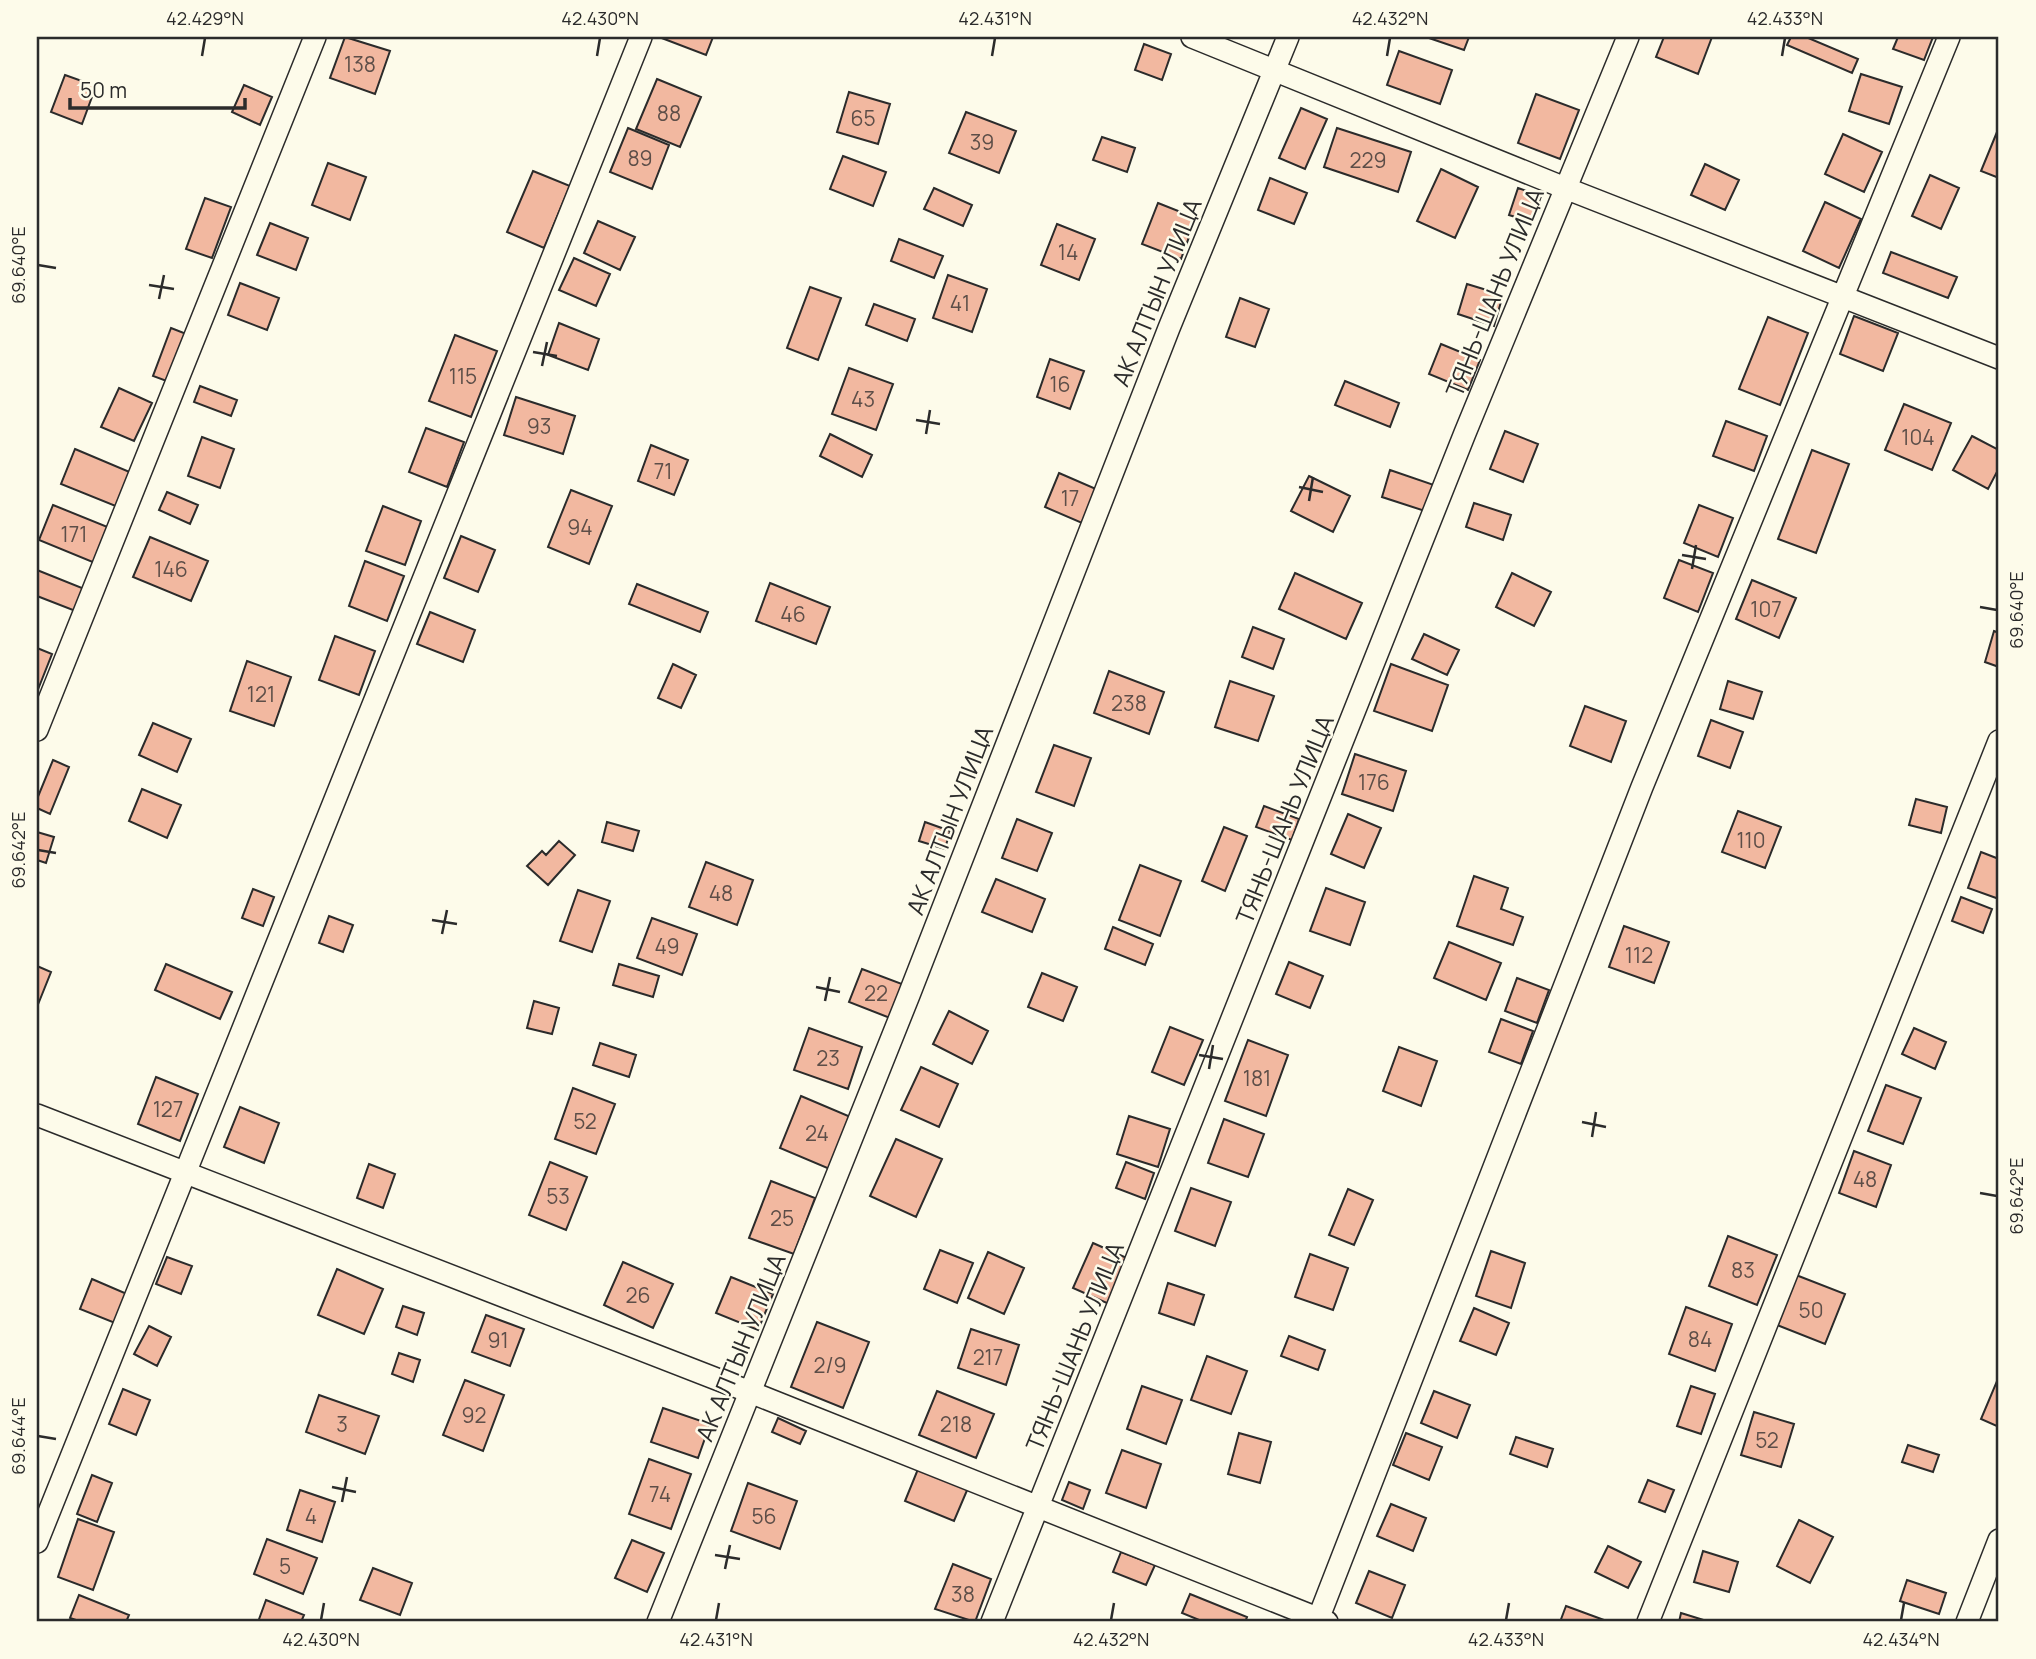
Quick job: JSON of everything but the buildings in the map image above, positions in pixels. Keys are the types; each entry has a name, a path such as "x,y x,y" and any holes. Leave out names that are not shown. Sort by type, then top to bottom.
{"street":[{"path":"37,730 315,37"},
{"path":"37,1542 641,37"},
{"path":"1192,37 1565,188 1999,358"},
{"name":"АК АЛТЫН УЛИЦА","path":"658,1622 904,1008 1168,328 1288,37"},
{"name":"ТЯНЬ-ШАНЬ УЛИЦА","path":"992,1622 1465,433 1628,37"},
{"path":"37,1115 750,1392 1321,1621 1642,787 1949,37"},
{"path":"1648,1622 1999,741"},
{"path":"1967,1622 1999,1540"}]}
